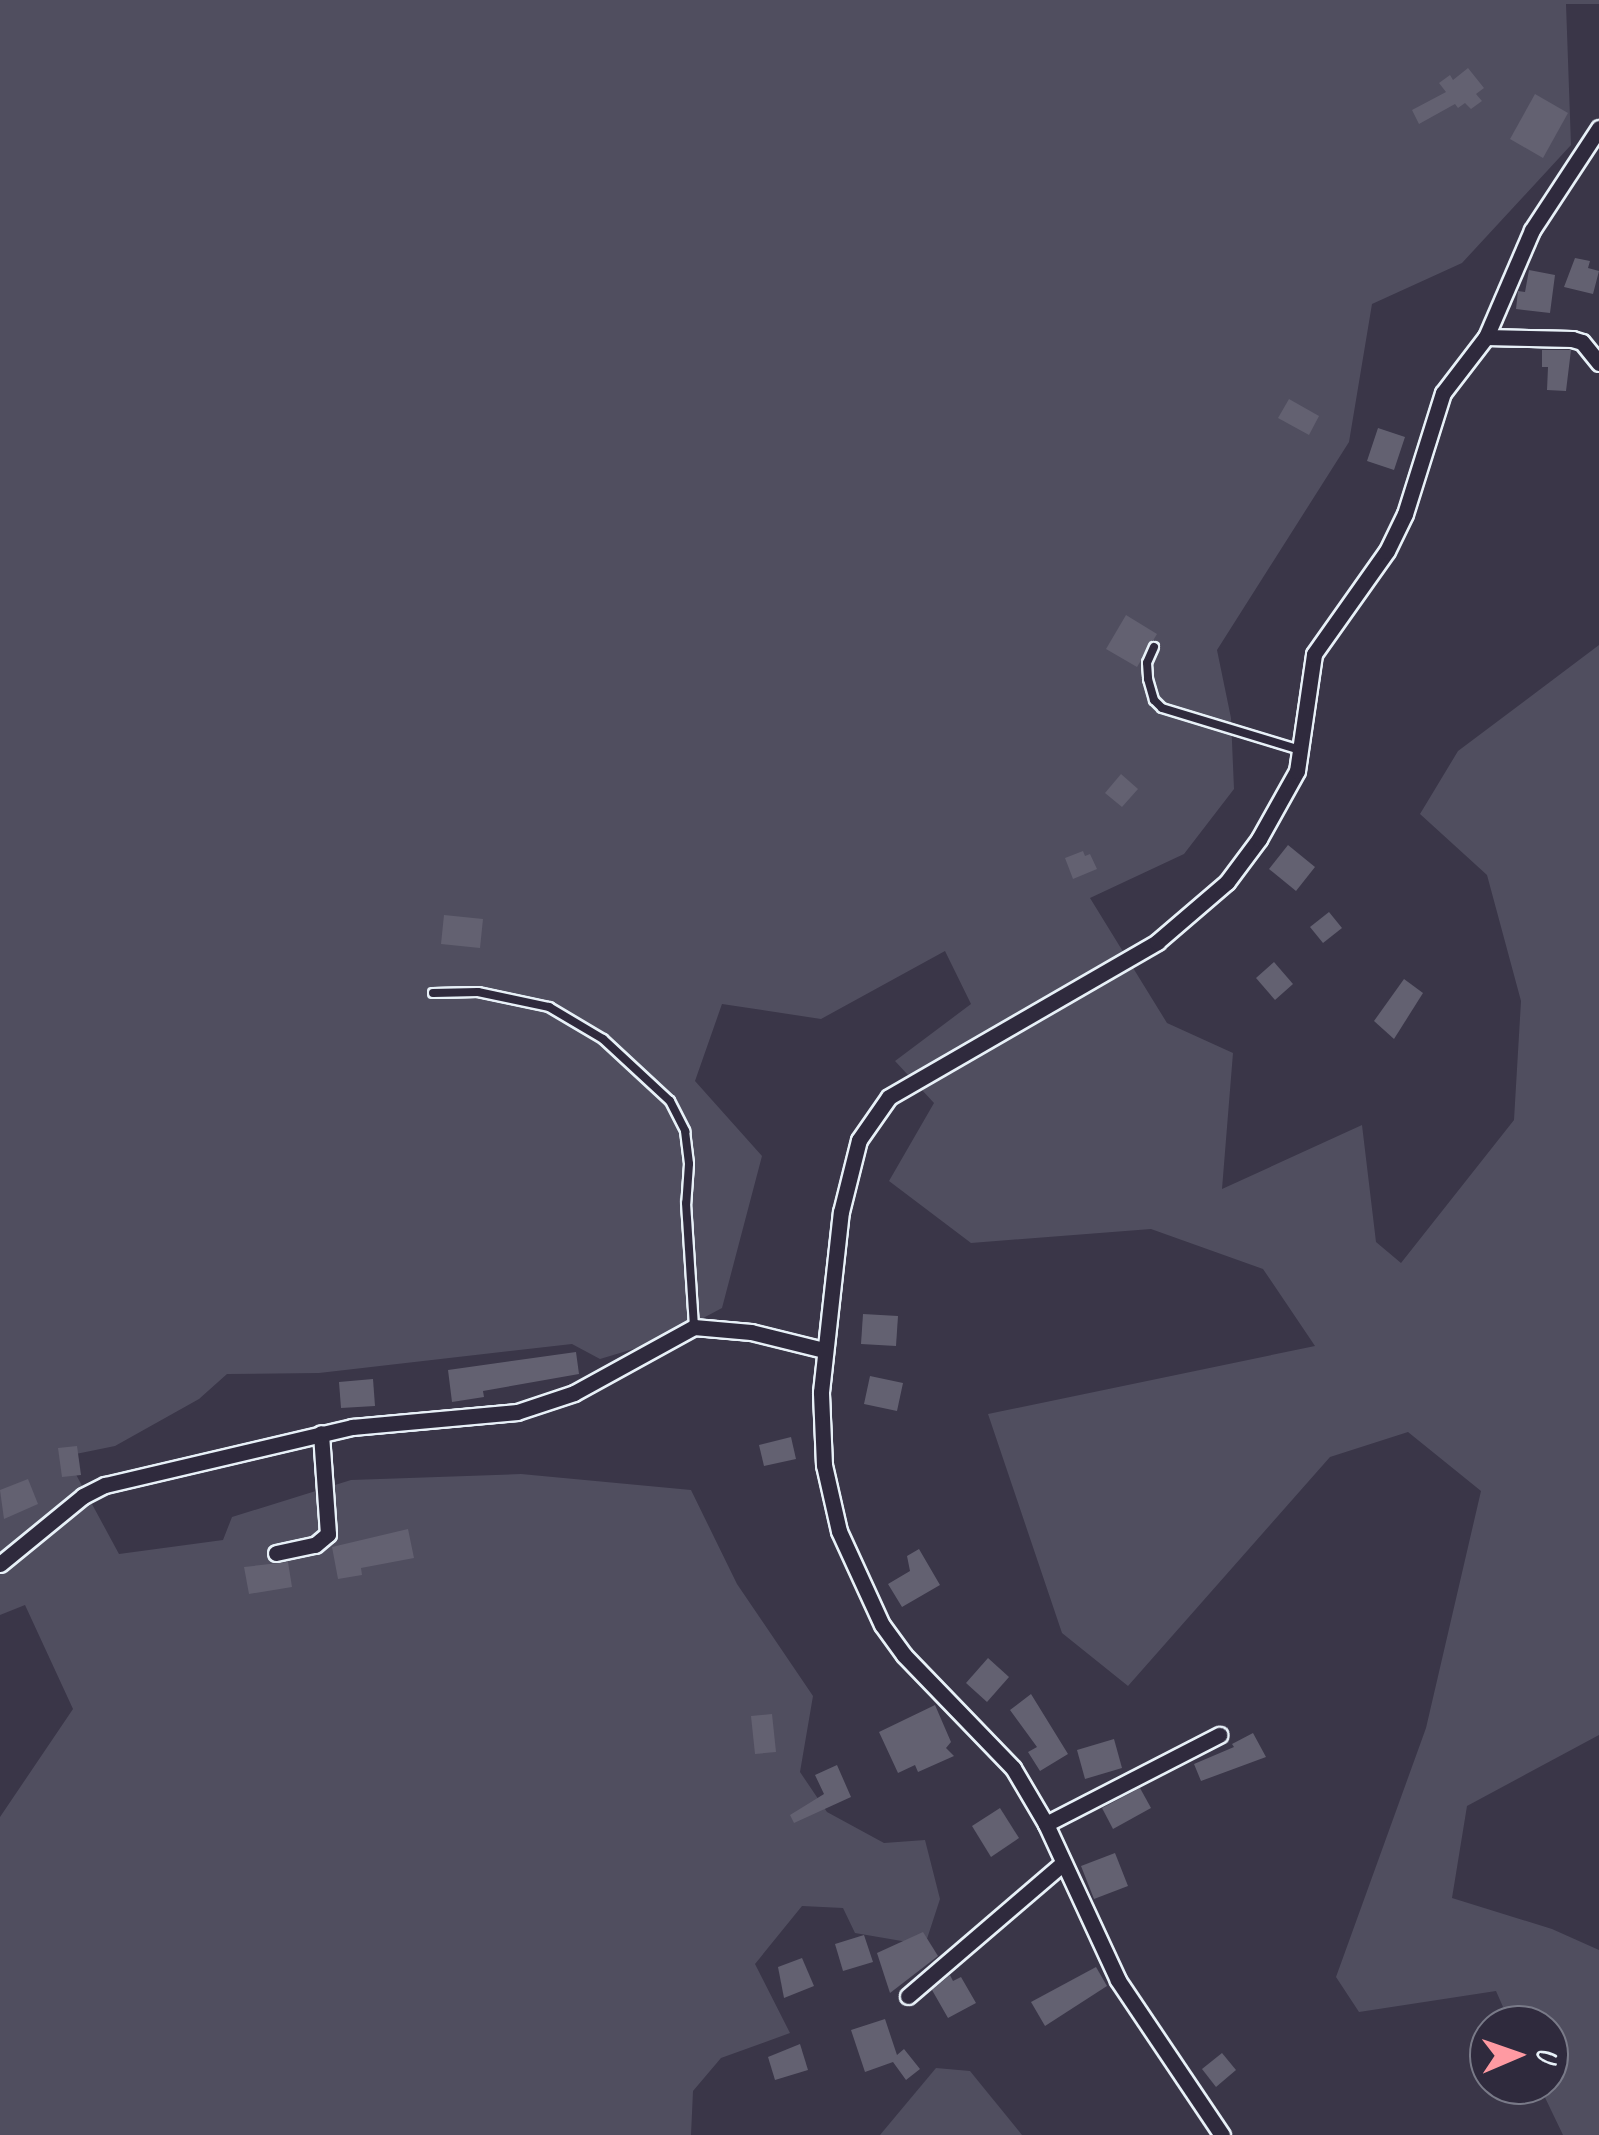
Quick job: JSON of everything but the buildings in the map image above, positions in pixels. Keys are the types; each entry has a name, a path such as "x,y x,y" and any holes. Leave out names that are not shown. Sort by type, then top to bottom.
{"street":[{"path":"1222,2135 1118,1980 1046,1824 1013,1768 904,1655 865,1593 829,1500 822,1426 824,1350 844,1196 859,1140 890,1097 1114,970 1191,916 1226,882 1259,840 1284,798 1301,750 1305,690 1314,654 1388,551 1410,501 1436,406 1456,372 1486,337 1532,230 1599,128"},
{"path":"1486,337 1572,338 1582,342 1599,363"},
{"path":"0,1564 83,1496 104,1486 321,1433 517,1412 574,1393 694,1328 751,1332 824,1350"},
{"path":"276,1553 316,1545 328,1534 321,1433"},
{"path":"1046,1824 1219,1734"},
{"path":"908,1996 1062,1864"}],"lane":[{"path":"1154,647 1147,663 1148,679 1154,700 1162,708 1301,750"},
{"path":"433,994 478,992 549,1007 603,1039 664,1093 685,1131 694,1328"}],"shaded area":[{"path":"0,0 1599,0 1599,4 1566,4 1571,145 1462,263 1372,304 1349,442 1217,650 1231,718 1234,789 1184,854 1090,898 1167,1023 1233,1053 1222,1189 1362,1125 1376,1242 1401,1263 1514,1120 1521,1001 1487,875 1420,814 1458,751 1599,645 1599,1735 1467,1806 1452,1898 1552,1929 1599,1950 1599,2135 1563,2135 1549,2105 1569,2105 1569,2005 1502,2005 1496,1991 1359,2012 1336,1977 1426,1728 1481,1491 1408,1432 1330,1457 1128,1686 1062,1633 988,1414 1315,1346 1263,1269 1151,1229 971,1243 889,1181 934,1103 895,1061 971,1004 945,951 821,1019 722,1004 695,1081 762,1156 722,1308 660,1341 600,1359 572,1344 319,1373 227,1374 199,1399 115,1446 66,1456 119,1554 223,1540 232,1517 351,1480 521,1474 691,1490 737,1584 813,1696 800,1772 827,1812 884,1843 925,1840 940,1899 925,1945 855,1933 843,1908 802,1906 755,1964 790,2033 721,2058 693,2091 691,2135 0,2135 0,1817 73,1709 25,1605 0,1615"},
{"path":"936,2068 970,2071 1022,2135 880,2135"}]}
